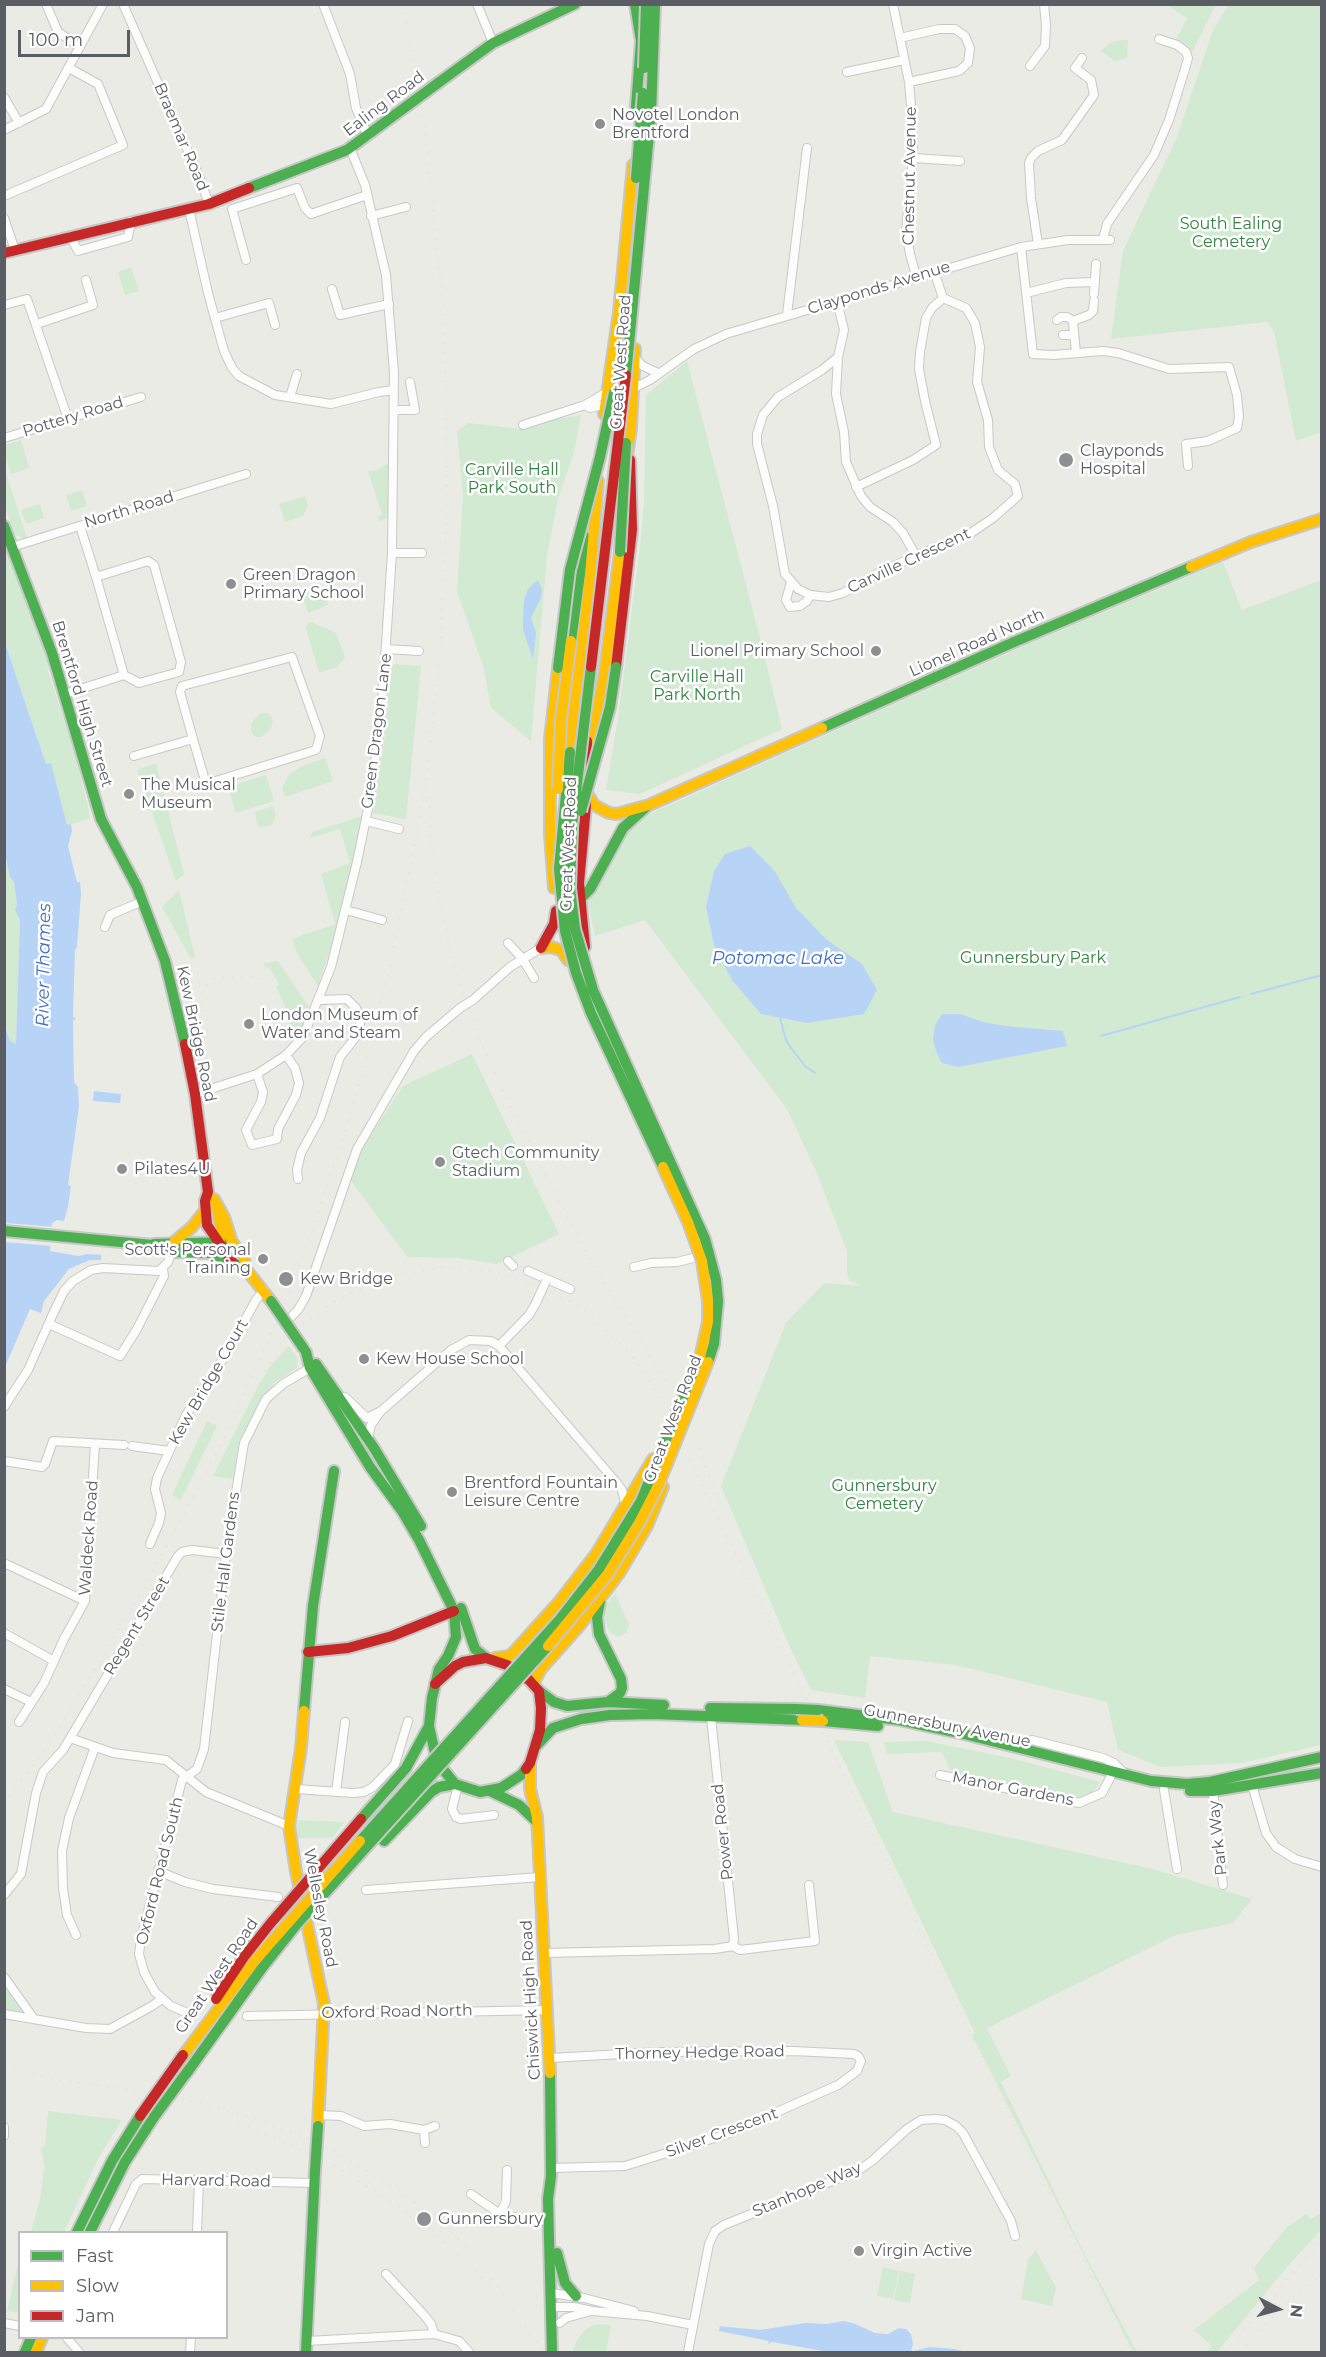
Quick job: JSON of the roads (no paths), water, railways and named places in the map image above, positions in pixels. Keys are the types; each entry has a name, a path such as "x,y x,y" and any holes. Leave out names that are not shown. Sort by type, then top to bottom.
{"main road":[{"name":"Ealing Road","path":"10,251 209,204 296,172 350,148 492,43 553,9 575,4"},
{"name":"Great West Road","path":"489,1658 509,1656 513,1653 559,1602 596,1554 656,1454 695,1360 703,1321 702,1281 697,1257 588,1014 568,960 556,911 554,888 589,588 600,452 606,404 611,393 634,154 640,41 635,4"},
{"path":"554,888 550,835 550,739 570,570 596,476 622,334 638,158 646,4"},
{"path":"186,2074 262,1968 297,1924 545,1650 607,1575 639,1523 658,1486 709,1364 714,1344 718,1301 711,1259 697,1219 592,990 575,930 570,888 570,846 575,793 632,327 651,113 655,4"},
{"name":"Great West Road","path":"536,1688 541,1669 580,1625 637,1545 697,1404 712,1365 717,1344 720,1300 717,1268 699,1216 596,988 585,948 579,881 587,789 591,681 606,557 631,428 634,358 652,158 661,4"},
{"path":"587,760 602,691 622,536 632,327"},
{"path":"559,869 562,824 611,393"},
{"path":"570,888 570,867 577,826 610,707 621,628 632,530 631,428"},
{"path":"179,2061 253,1963 295,1913 560,1619 593,1577 641,1501 699,1361 708,1322 708,1301 702,1261 688,1222 583,993 565,931 557,845 559,740 581,560 600,452"},
{"name":"Lionel Road North","path":"617,814 649,805 1014,642 1251,542 1322,519"},
{"name":"Brentford High Street","path":"4,526 66,694 101,819 136,887"},
{"path":"587,789 594,805 605,812 624,818 623,828"},
{"name":"Lionel Road North","path":"580,899 590,889 623,828 649,805"},
{"name":"Kew Bridge Road","path":"136,887 160,948 179,1012 211,1195 206,1209 207,1225 233,1263"},
{"path":"541,948 554,924 556,911"},
{"path":"541,948 551,947 561,950 568,960"},
{"path":"211,1195 221,1211 232,1242 244,1257 246,1268 272,1301 291,1317 305,1351 308,1370 370,1467 402,1511 454,1611 456,1637 448,1656 439,1669 429,1726 435,1753 442,1768 457,1785 480,1792 490,1791 511,1782 530,1763 536,1746 541,1716 536,1688 516,1670 475,1649 453,1588 417,1517 328,1378 305,1351"},
{"path":"210,1254 222,1234 211,1195"},
{"path":"172,1251 206,1209"},
{"path":"4,1231 152,1245 172,1251 210,1254 246,1268"},
{"path":"172,1251 219,1242 232,1242"},
{"name":"Wellesley Road","path":"306,2347 324,2014 320,1982 289,1826 296,1789 317,1572 334,1471"},
{"path":"601,1597 597,1617 599,1634 621,1678 629,1687 635,1700 641,1704"},
{"path":"308,1652 348,1648 392,1636 454,1611"},
{"path":"580,1625 599,1634"},
{"path":"435,1684 463,1662 489,1658"},
{"path":"608,1702 621,1691 621,1678"},
{"name":"Gunnersbury Avenue","path":"536,1688 563,1706 608,1702 709,1708 796,1709 899,1720 1014,1745 1151,1781 1187,1784 1210,1782 1322,1757"},
{"name":"Gunnersbury Avenue","path":"536,1746 553,1728 596,1717 654,1714 823,1721 879,1726 932,1735 1164,1790 1213,1791 1322,1773"},
{"name":"Great West Road","path":"77,2231 112,2161 179,2061 207,2012 244,1957 406,1768 429,1726"},
{"name":"Chiswick High Road","path":"530,1763 530,1783 537,1822 550,2058 549,2221 555,2293"},
{"name":"Great West Road","path":"90,2231 125,2162 154,2117 244,1999 318,1911 427,1795 439,1787 457,1785"},
{"path":"490,1791 519,1805 537,1822"},
{"name":"Chiswick High Road","path":"551,2172 557,2253 552,2352"},
{"path":"557,2253 566,2283 576,2296"},
{"name":"Chiswick High Road","path":"555,2307 560,2323 560,2348"}],"street":[{"path":"46,4 58,32 80,47"},
{"path":"4,130 46,109 103,4"},
{"name":"Braemar Road","path":"123,4 199,176 209,204"},
{"path":"323,4 350,74 356,108 368,136"},
{"path":"477,4 492,43"},
{"name":"Chestnut Avenue","path":"892,4 909,82 913,158 906,231 916,276"},
{"path":"1030,66 1045,46 1044,4"},
{"path":"900,38 949,28 961,32 969,41 970,59 965,67 959,71 909,82"},
{"name":"Clayponds Avenue","path":"633,387 703,344 726,334 787,315 1021,247 1068,240 1107,240 1107,224 1154,154 1169,120 1188,58 1186,52 1177,45 1159,39"},
{"path":"1038,244 1031,198 1029,163 1038,151 1062,140 1094,95 1091,80 1075,68 1082,58"},
{"path":"847,72 904,60"},
{"path":"4,196 123,144 98,84 69,68"},
{"path":"4,97 19,123"},
{"name":"Green Dragon Lane","path":"195,1094 257,1074 286,1055 303,1037 320,1000 331,967 366,822 381,719 383,674 387,649 392,553 394,390 386,275 367,195 350,148"},
{"path":"787,315 807,148"},
{"path":"913,158 960,161"},
{"path":"246,260 232,209 297,188 305,208 311,214 367,195"},
{"path":"371,216 406,207"},
{"path":"189,209 224,351 232,368 239,376 263,390 331,404 394,390"},
{"path":"4,218 10,251"},
{"path":"70,236 78,251 128,237 130,221"},
{"path":"1021,247 1033,354 1054,355 1101,351 1116,352 1169,369 1229,367 1238,401 1238,429 1208,441 1186,444 1188,466"},
{"path":"1073,321 1092,313 1096,264"},
{"path":"856,487 913,460 936,445 921,380 920,352 921,337 928,313 943,298 934,271"},
{"path":"37,324 93,305 86,280"},
{"path":"1026,293 1066,283 1095,282"},
{"path":"332,289 339,315 389,304"},
{"name":"Carville Crescent","path":"838,357 822,370 778,397 763,415 757,434 757,444 773,506 785,574 791,582 786,600 790,607 800,606 807,601 810,595 829,597 843,593 880,572 969,535 1000,513 1018,496 1015,484 998,470 989,447 988,420 977,382 980,347 975,323 966,308 943,298"},
{"path":"4,305 27,299 68,419"},
{"path":"837,301 844,330 836,381 846,462 856,487 870,507 893,522 903,533 916,556"},
{"path":"215,318 269,303 275,325"},
{"path":"1057,320 1067,317 1073,321"},
{"path":"1073,321 1076,352"},
{"path":"1063,335 1074,334"},
{"path":"634,358 643,366 658,373"},
{"path":"822,370 836,381"},
{"path":"290,397 297,374"},
{"path":"394,410 415,410 410,382"},
{"path":"523,425 585,405 626,384 633,387 626,396 606,404 590,408 585,405"},
{"name":"Pottery Road","path":"4,438 141,397"},
{"name":"North Road","path":"12,546 246,474"},
{"path":"80,526 124,675 139,683 180,672 181,668 154,565 148,561 96,577"},
{"path":"392,553 422,553"},
{"path":"791,582 798,589 810,595"},
{"path":"387,649 419,651"},
{"path":"292,657 320,736 316,750 206,784 193,740 180,692 182,686 292,657"},
{"path":"66,694 124,675"},
{"path":"134,756 193,740"},
{"path":"366,822 399,829"},
{"path":"105,927 110,915 142,901"},
{"path":"346,910 382,920"},
{"path":"508,943 522,958 534,978"},
{"path":"291,1317 304,1299 357,1149 414,1051 426,1036 460,1008 473,1000 522,958 541,948"},
{"path":"298,1179 297,1170 301,1153 320,1118 340,1058 359,1033 360,1025 360,1017 356,1008 347,999 320,1000"},
{"path":"257,1074 263,1092 261,1102 246,1130 252,1144 277,1139 278,1129 296,1095 299,1083 295,1068 286,1055"},
{"path":"49,1324 120,1356 137,1329 164,1276 163,1269 172,1251"},
{"path":"634,1267 651,1263 677,1262 697,1257"},
{"path":"4,1407 21,1381 64,1291 73,1281 91,1270 116,1267 154,1271 163,1269"},
{"path":"528,1271 570,1289"},
{"path":"499,1346 529,1315 546,1280"},
{"name":"Kew Bridge Court","path":"150,1544 161,1513 155,1489 157,1478 169,1451 186,1415 227,1353 256,1300 264,1290"},
{"path":"328,1378 367,1418 381,1411 460,1344 477,1339 491,1341 499,1346 616,1482 624,1494 623,1511"},
{"name":"Stile Hall Gardens","path":"185,1777 197,1769 204,1749 226,1554 244,1443 266,1399 283,1384 308,1370"},
{"path":"368,1442 371,1425 381,1411"},
{"path":"4,1461 42,1467 53,1441 128,1445 169,1451"},
{"name":"Waldeck Road","path":"19,1722 44,1683 85,1601 95,1444"},
{"path":"616,1482 625,1486 633,1486 643,1478"},
{"name":"Regent Street","path":"4,1895 21,1874 36,1793 43,1772 70,1738 178,1556 182,1552 192,1550 226,1554"},
{"path":"4,1563 85,1601"},
{"path":"4,1633 54,1661"},
{"path":"4,1689 31,1702"},
{"name":"Power Road","path":"711,1717 733,1946"},
{"path":"296,1789 364,1792 373,1787 395,1764 408,1720"},
{"path":"336,1792 345,1722"},
{"path":"70,1738 120,1754 166,1760 206,1792 289,1826"},
{"path":"76,1935 67,1915 63,1888 62,1851 69,1818 95,1747"},
{"name":"Manor Gardens","path":"940,1775 1079,1803 1102,1793 1110,1778"},
{"name":"Oxford Road South","path":"185,1777 182,1780 139,1954 144,1972 162,1999 171,2006 190,2014"},
{"path":"457,1785 452,1809 456,1817 461,1819 494,1815"},
{"path":"1252,1785 1266,1833 1276,1847 1294,1859 1322,1867"},
{"path":"1164,1790 1177,1869"},
{"name":"Park Way","path":"1213,1791 1223,1885"},
{"path":"159,1871 185,1882 213,1889 278,1897"},
{"path":"366,1890 540,1877"},
{"path":"544,1953 715,1949 733,1946 740,1950 815,1941 809,1885"},
{"path":"4,1977 34,2019"},
{"path":"4,2014 86,2028 110,2029 162,1999"},
{"name":"Oxford Road North","path":"247,2016 547,2010"},
{"name":"Thorney Hedge Road","path":"550,2058 768,2051 850,2054"},
{"name":"Silver Crescent","path":"551,2172 618,2168 728,2134 825,2092 859,2069 860,2058 850,2054"},
{"path":"318,2120 341,2116 364,2126 390,2124 424,2130 435,2126"},
{"name":"Stanhope Way","path":"688,2352 710,2244 715,2231 724,2225 859,2170 921,2120 934,2118 945,2120 957,2126 963,2133 1006,2212 1015,2236"},
{"path":"4,2136 5,2127"},
{"path":"424,2130 424,2143"},
{"path":"500,2214 506,2201 507,2170"},
{"name":"Harvard Road","path":"114,2231 139,2180 315,2183"},
{"path":"197,2231 199,2180"},
{"path":"471,2194 500,2214 527,2220 549,2221"},
{"path":"386,2274 424,2315 431,2324 434,2334"},
{"path":"555,2293 576,2296 647,2316 693,2325"},
{"path":"555,2307 580,2307 592,2311 647,2316"},
{"path":"560,2323 566,2318 592,2311"},
{"path":"4,2323 18,2326"},
{"path":"306,2347 434,2334 459,2341 469,2352"},
{"path":"69,2339 79,2352"}],"water":[{"path":"538,580 542,590 541,598 531,618 536,633 533,659 523,630 524,600 528,589"},
{"name":"River Thames","path":"5,643 46,764 51,763 67,825 71,824 72,831 68,846 77,882 80,882 81,893 75,950 73,1017 76,1018 73,1021 74,1082 78,1087 79,1106 68,1185 71,1186 68,1207 64,1221 57,1220 52,1223 50,1251 79,1256 101,1255 101,1260 90,1260 69,1269 44,1301 41,1313 30,1309 5,1367 4,1023 10,1041 16,1044 20,920 15,910 17,904 14,882 10,877 5,854"},
{"name":"Potomac Lake","path":"750,846 774,870 796,908 827,940 862,964 877,990 864,1014 807,1023 761,1014 732,980 714,945 706,907 714,871 725,854"},
{"path":"942,1014 960,1014 983,1022 1005,1026 1063,1031 1067,1046 958,1067 942,1063 933,1040 935,1025"},
{"path":"94,1091 121,1094 120,1103 93,1101"},
{"path":"843,2321 875,2333 888,2334 899,2328 906,2329 911,2334 913,2344 911,2350 914,2351 930,2347 967,2352 828,2352 772,2342 766,2345 714,2335 717,2326 760,2330 805,2323 827,2324"}],"waterway":[{"path":"1251,994 1322,975"},
{"path":"1101,1036 1240,997"},
{"path":"780,1018 786,1040 791,1048 806,1067 815,1073"}],"railway":[{"path":"289,1293 350,1116 390,966 416,839 427,771 440,655 447,441 443,304 424,121 403,4"},
{"path":"429,797 431,840 442,916 461,987 481,1042 505,1095 584,1249 669,1385"},
{"path":"203,1039 208,1028 202,993 210,980 218,978 255,977 265,980 274,989 284,1025"},
{"path":"303,1324 338,1299 392,1276 443,1267 497,1272 538,1285 573,1303 589,1315 625,1348 640,1366 662,1403"},
{"path":"4,1804 53,1738 143,1590 224,1438 276,1323"},
{"path":"259,1379 285,1345"},
{"path":"696,1439 719,1504"},
{"path":"689,1459 1056,2208 1132,2352"},
{"path":"4,2068 64,2081 164,2094 259,2120 340,2154 403,2193 444,2225 466,2247"},
{"path":"239,2123 336,2166 404,2210 459,2255"},
{"path":"1225,2352 1322,2240"},
{"path":"482,2263 531,2335 546,2352"},
{"path":"475,2270 491,2287"},
{"path":"1240,2352 1272,2317 1322,2273"}],"place":[{"name":"Novotel London Brentford","path":"600,124"},
{"name":"Clayponds Hospital","path":"1066,460"},
{"name":"Green Dragon Primary School","path":"231,584"},
{"name":"Lionel Primary School","path":"876,651"},
{"name":"The Musical Museum","path":"129,794"},
{"name":"London Museum of Water and Steam","path":"249,1024"},
{"name":"Gtech Community Stadium","path":"440,1162"},
{"name":"Pilates4U","path":"122,1169"},
{"name":"Scott's Personal Training","path":"263,1259"},
{"name":"Kew Bridge","path":"286,1279"},
{"name":"Kew House School","path":"364,1359"},
{"name":"Brentford Fountain Leisure Centre","path":"452,1492"},
{"name":"Gunnersbury","path":"424,2219"},
{"name":"Virgin Active","path":"859,2251"}],"park label":[{"name":"South Ealing Cemetery","path":"1231,233"},
{"name":"Carville Hall Park South","path":"512,479"},
{"name":"Carville Hall Park North","path":"697,686"},
{"name":"Gunnersbury Park","path":"1033,958"},
{"name":"Gunnersbury Cemetery","path":"884,1495"}]}
